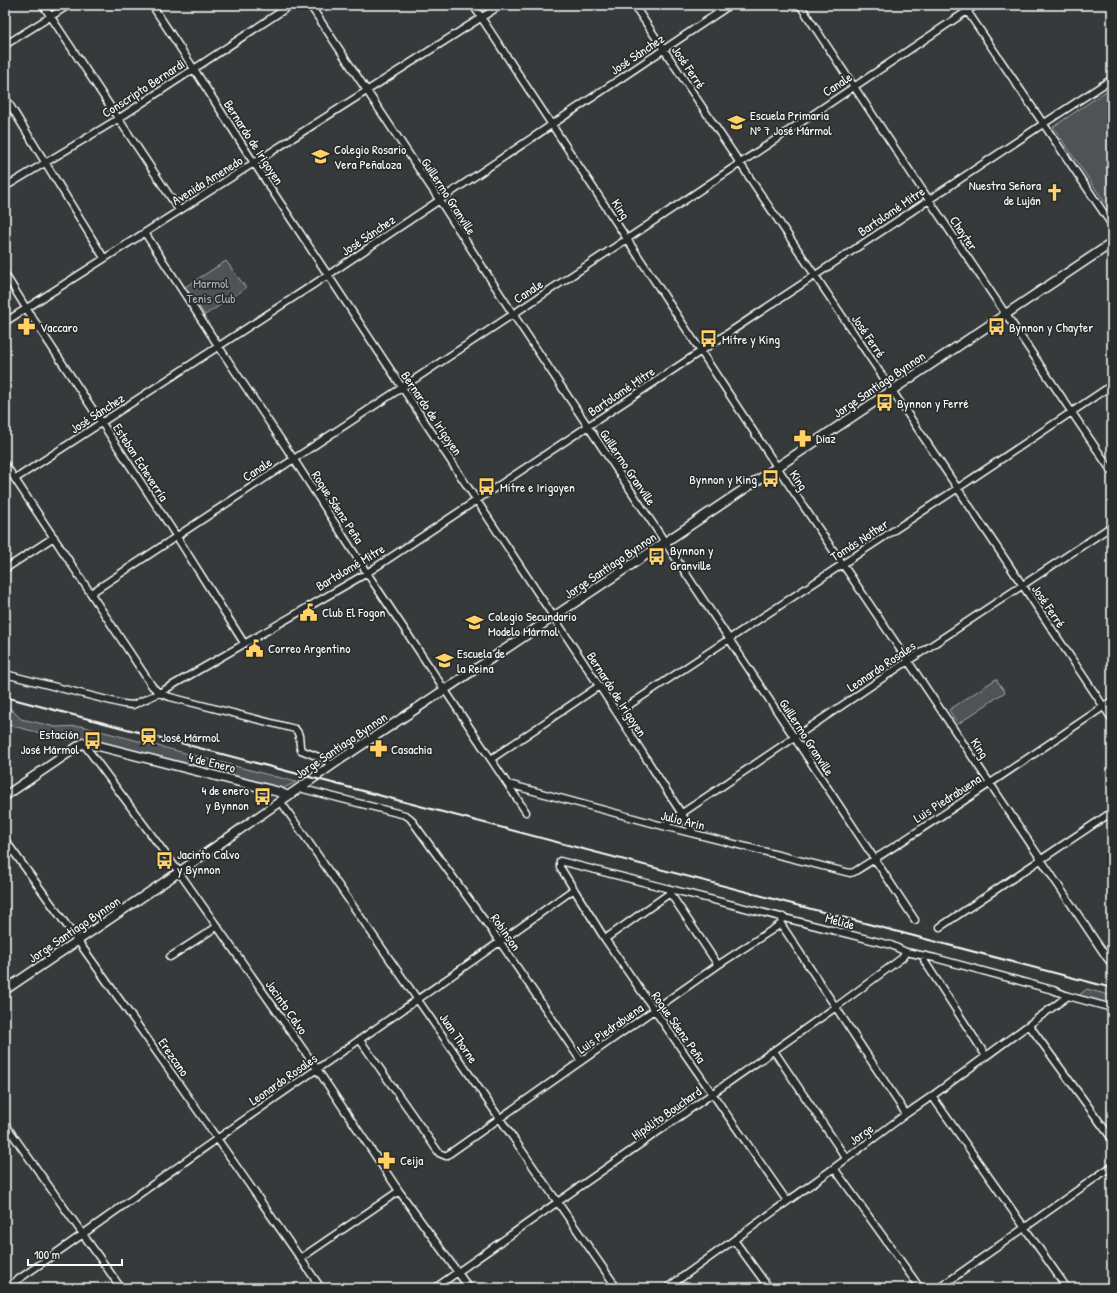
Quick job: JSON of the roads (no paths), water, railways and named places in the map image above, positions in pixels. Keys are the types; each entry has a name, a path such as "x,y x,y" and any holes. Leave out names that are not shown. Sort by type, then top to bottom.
{"street":[{"path":"43,5 179,210"},
{"path":"5,45 69,5"},
{"name":"Bernardo de Irigoyen","path":"152,5 254,163 617,713 694,833"},
{"name":"Conscripto Bernardi","path":"5,187 44,162 118,119 292,5"},
{"name":"Guillermo Granville","path":"310,5 915,920"},
{"name":"King","path":"473,5 777,467 1112,964"},
{"name":"Avenida Amenedo","path":"5,322 501,5"},
{"name":"José Ferré","path":"634,5 1112,719"},
{"name":"José Sánchez","path":"15,479 219,347 440,201 730,5"},
{"name":"Chayter","path":"800,5 1112,472"},
{"name":"Canale","path":"91,593 627,239 854,86 965,8 976,5"},
{"path":"965,8 1112,225"},
{"name":"Bartolomé Mitre","path":"5,674 123,704 134,705 159,692 367,573 1112,79"},
{"path":"5,97 104,258"},
{"name":"Roque Sáenz Peña","path":"145,233 219,347 294,458 367,573 526,812"},
{"name":"Jorge Santiago Bynnon","path":"5,990 180,872 331,766 1112,243"},
{"name":"Esteban Echeverría","path":"5,274 244,642"},
{"name":"Tomás Nother","path":"617,713 1112,385"},
{"path":"5,464 152,686 159,692 170,697 295,729 299,734 299,745 301,750 326,760 331,766"},
{"name":"Leonardo Rosales","path":"663,826 908,660 1112,526"},
{"path":"5,569 54,537"},
{"path":"491,760 599,686"},
{"name":"Luis Piedrabuena","path":"854,872 991,783 1112,701"},
{"path":"5,796 83,743"},
{"name":"4 de Enero","path":"83,743 279,792 288,796"},
{"name":"Jacinto Calvo","path":"83,743 180,872 317,1069 399,1191 469,1288"},
{"name":"Julio Arin","path":"508,784 846,873 854,872"},
{"name":"Robinson","path":"299,788 405,815 410,818 500,942 581,1061"},
{"name":"Juan Thorne","path":"281,802 617,1288"},
{"path":"940,927 1112,812"},
{"name":"Erezcano","path":"5,840 78,940 321,1288"},
{"name":"Roque Sáenz Peña","path":"560,861 560,867 605,939 787,1201"},
{"name":"Melide","path":"560,861 671,891 783,917 891,946 906,952 1054,990 1068,996 1112,1008"},
{"name":"Leonardo Rosales","path":"6,1288 84,1235 317,1069 574,889"},
{"path":"605,939 671,891 718,965"},
{"path":"783,917 781,924 906,1114"},
{"name":"Luis Piedrabuena","path":"360,1040 439,1153 446,1156 501,1119 718,965 781,924"},
{"path":"170,957 218,926"},
{"name":"Hipólito Bouchard","path":"435,1288 836,1007 902,958 906,952"},
{"path":"923,956 925,962 986,1056"},
{"name":"Jorge","path":"667,1288 834,1168 1068,996"},
{"path":"1029,1025 1112,1139"},
{"path":"774,1051 846,1158"},
{"path":"932,1096 1067,1288"},
{"path":"5,1124 121,1288"},
{"path":"939,1288 1112,1166"},
{"path":"834,1168 920,1288"},
{"path":"301,1258 399,1191"},
{"path":"734,1240 769,1288"}],"railway":[{"path":"5,697 1112,988"}],"place":[{"name":"Escuela Primaria Nº 7 José Mármol","path":"737,122"},
{"name":"Colegio Rosario Vera Peñaloza","path":"321,156"},
{"name":"Nuestra Señora de Luján","path":"1054,192"},
{"name":"Vaccaro","path":"27,327"},
{"name":"Bynnon y Chayter","path":"996,327"},
{"name":"Mitre y King","path":"709,339"},
{"name":"Bynnon y Ferré","path":"884,403"},
{"name":"Díaz","path":"803,438"},
{"name":"Bynnon y King","path":"770,479"},
{"name":"Mitre e Irigoyen","path":"487,487"},
{"name":"Bynnon y Granville","path":"657,557"},
{"name":"Club El Fogon","path":"309,612"},
{"name":"Colegio Secundario Modelo Mármol","path":"475,623"},
{"name":"Correo Argentino","path":"255,648"},
{"name":"Escuela de la Reina","path":"444,660"},
{"name":"José Mármol","path":"148,737"},
{"name":"Estación José Mármol","path":"92,741"},
{"name":"Casachia","path":"378,749"},
{"name":"4 de enero y Bynnon","path":"262,797"},
{"name":"Jacinto Calvo y Bynnon","path":"164,861"},
{"name":"Ceija","path":"387,1160"}],"park label":[{"name":"Marmol Tenis Club","path":"211,290"}]}
